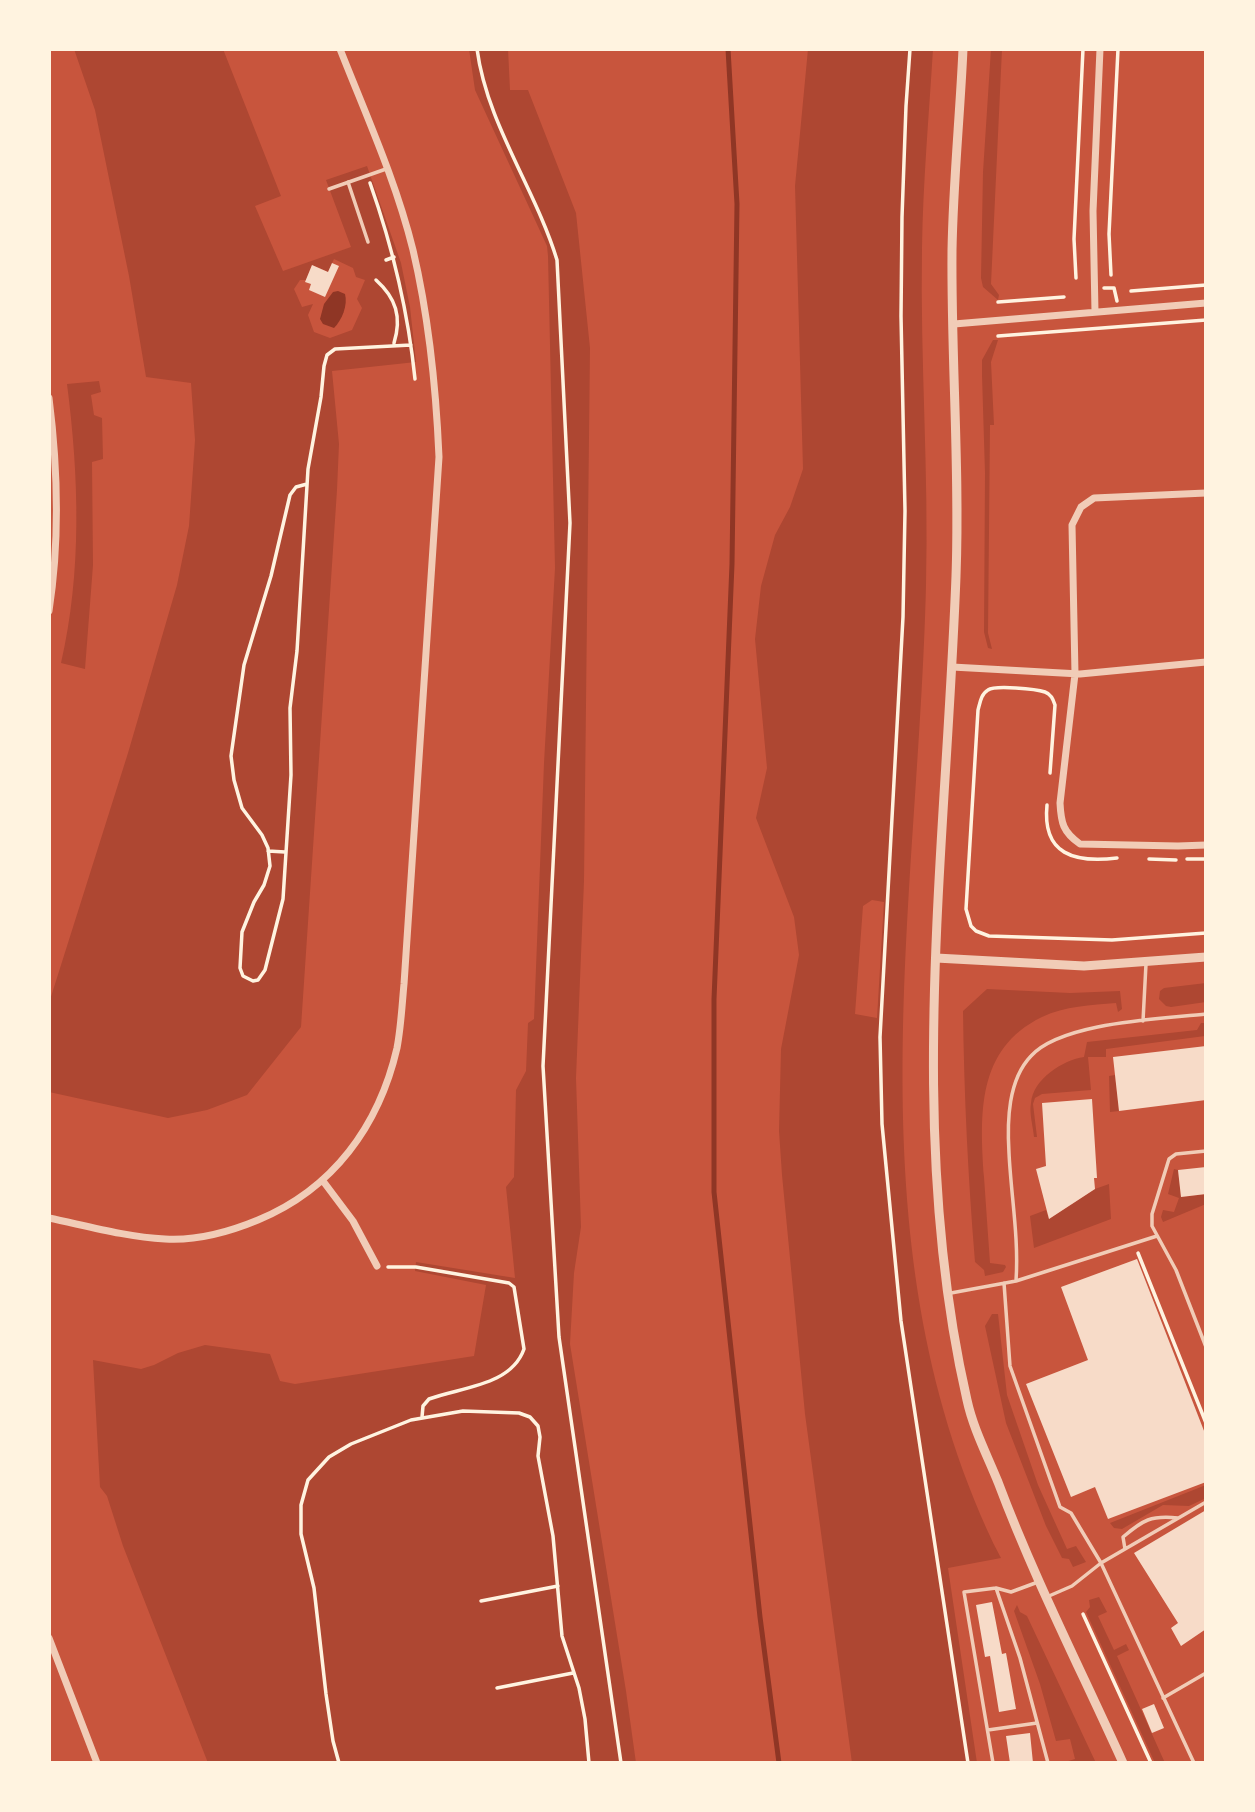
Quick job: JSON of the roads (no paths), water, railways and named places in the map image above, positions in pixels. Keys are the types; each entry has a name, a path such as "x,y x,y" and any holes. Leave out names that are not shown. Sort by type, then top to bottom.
{"street":[{"path":"49,1218 129,1235 166,1239 201,1238 238,1229 279,1212 323,1181 360,1138 383,1093 397,1047 404,984 437,494 439,457 436,392 427,322 413,249 340,49"},
{"path":"963,49 952,248 958,482 952,667 936,958 934,1079 940,1217 948,1294 968,1404 1014,1525 1123,1763"},
{"path":"1095,312 1093,211 1100,49"},
{"path":"954,324 1206,303"},
{"path":"49,398 55,443 58,528 49,611"},
{"path":"1206,494 1094,499 1081,507 1072,525 1075,674 1060,803 1061,824 1070,837 1080,844 1206,845"},
{"path":"952,667 1075,674 1206,662"},
{"path":"936,958 1084,966 1206,957"},
{"path":"323,1181 353,1221 377,1266"},
{"path":"49,1638 97,1763"}],"lane":[{"path":"329,189 386,169"},
{"path":"348,182 368,242"},
{"path":"1143,1021 1146,962"},
{"path":"1016,1281 1018,1258 1008,1115 1014,1086 1031,1055 1060,1037 1104,1026 1206,1014"},
{"path":"1206,1151 1176,1154 1169,1159 1164,1167 1152,1214 1152,1226 1176,1270 1206,1347"},
{"path":"948,1294 1016,1281 1157,1236"},
{"path":"1004,1283 1010,1366 1060,1507 1071,1513 1101,1563 1194,1763"},
{"path":"1047,1597 1072,1586 1101,1563 1206,1502"},
{"path":"1125,1549 1122,1537 1137,1525 1156,1516 1180,1518"},
{"path":"992,1763 964,1592 996,1588 1011,1592 1040,1581"},
{"path":"996,1588 1020,1658 1048,1763"},
{"path":"1163,1698 1206,1673"},
{"path":"988,1730 1037,1723"}],"waterway":[{"path":"728,49 737,204 732,564 714,999 714,1192 760,1617 779,1763"}]}
